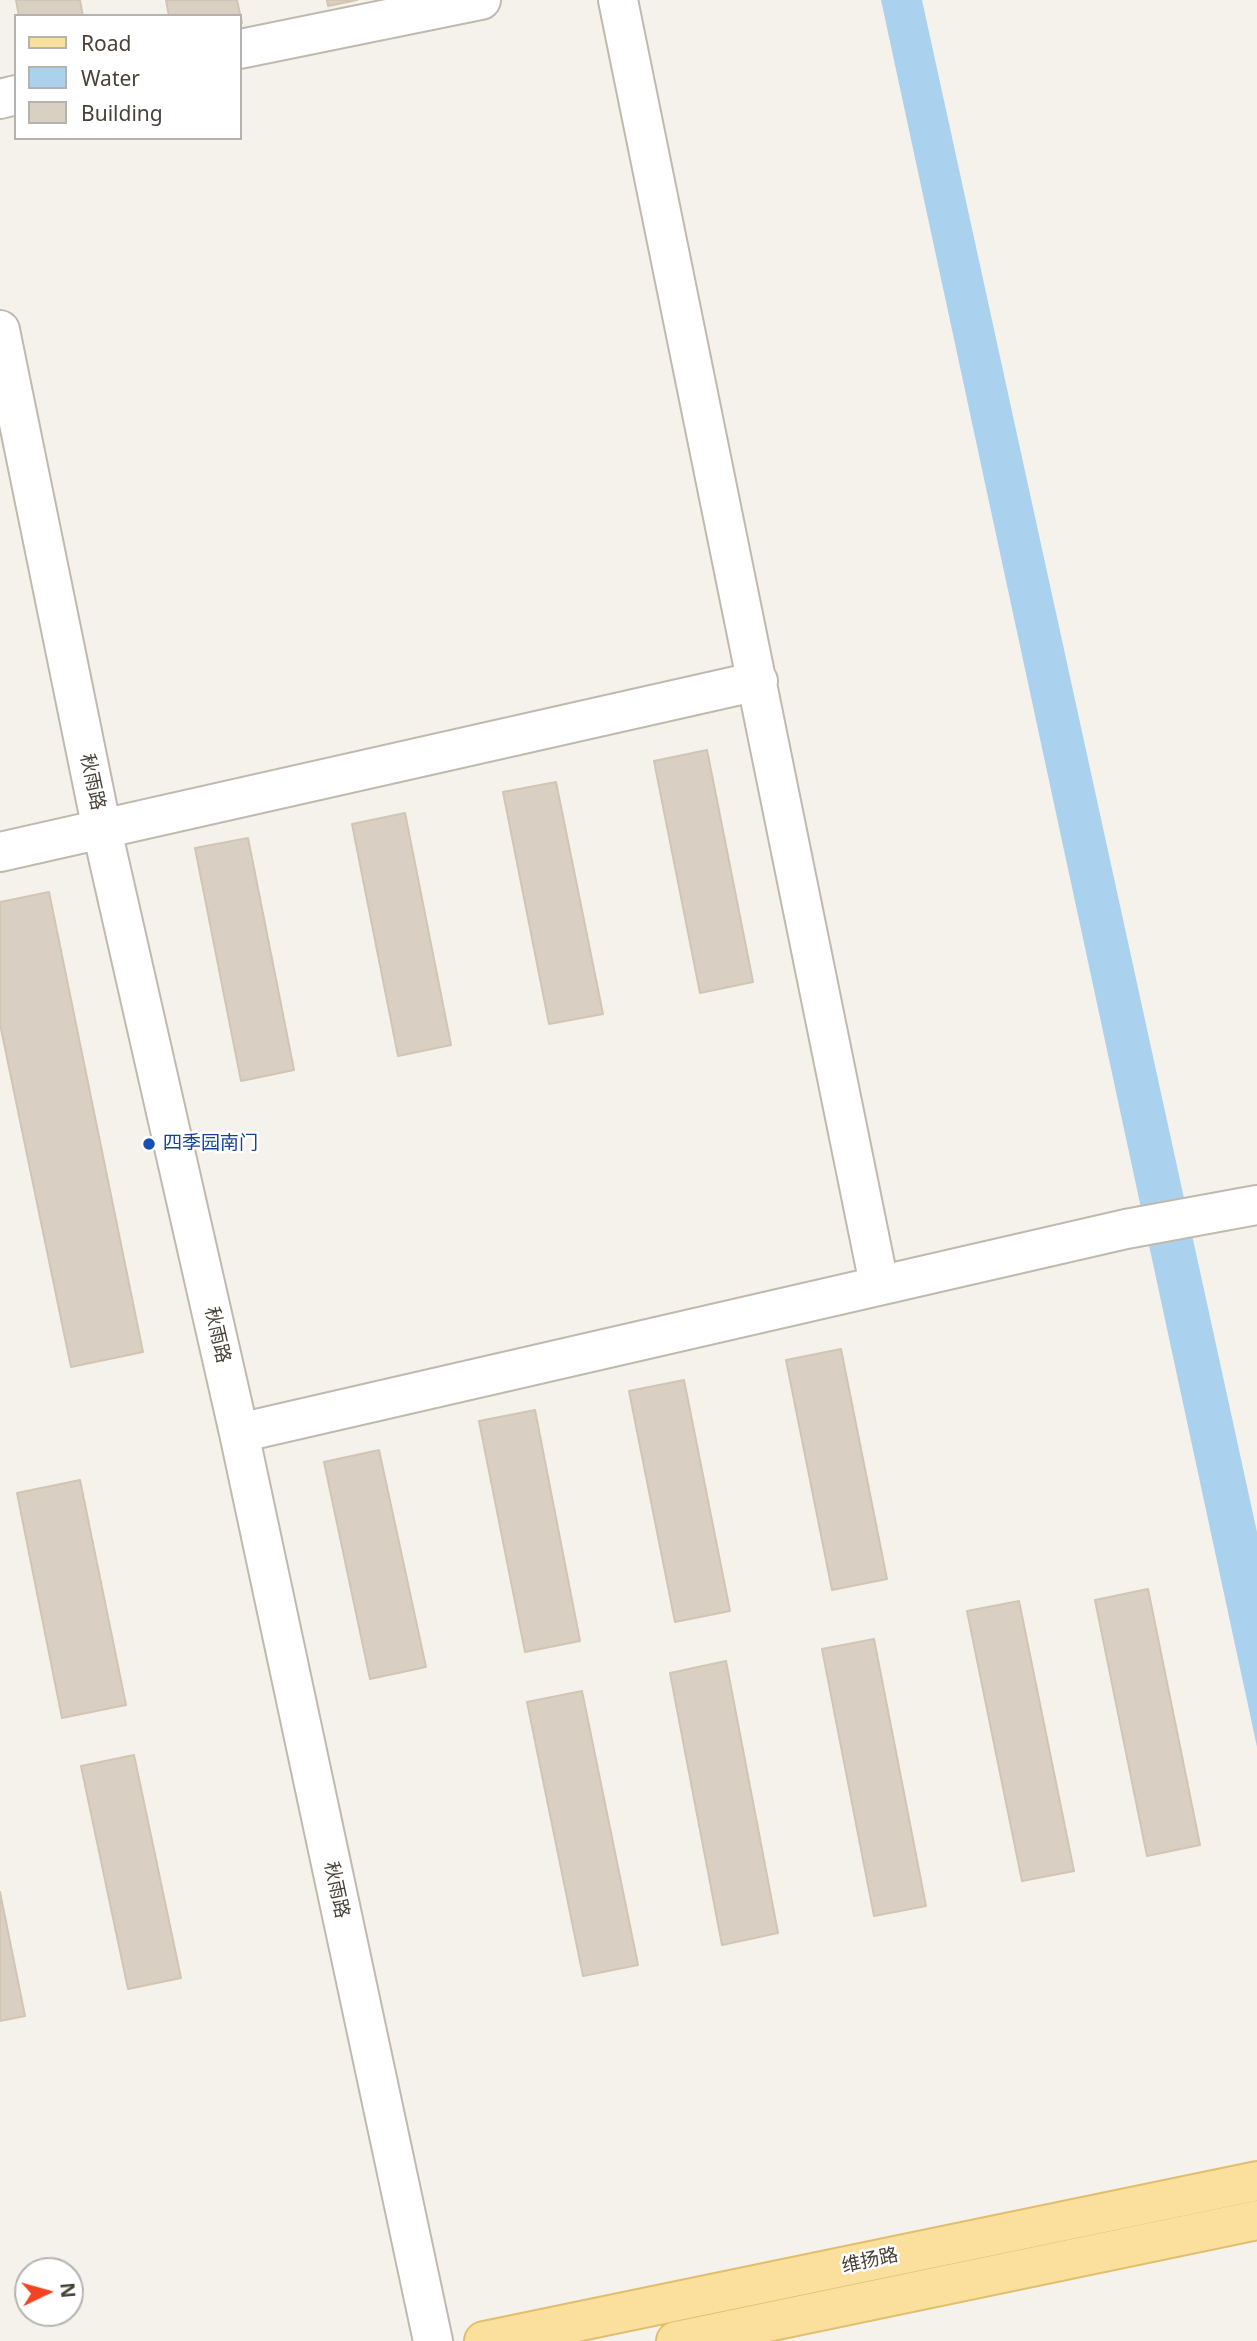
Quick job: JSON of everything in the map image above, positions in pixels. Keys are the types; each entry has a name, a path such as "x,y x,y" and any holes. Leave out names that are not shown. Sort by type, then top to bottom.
{"main road":[{"name":"维扬路","path":"484,2341 1257,2180"},
{"name":"维扬路","path":"676,2341 1257,2220"}],"street":[{"path":"242,49 481,0"},
{"path":"618,0 879,1284"},
{"name":"秋雨路","path":"0,330 102,830 239,1433 433,2341"},
{"path":"0,852 758,681"},
{"path":"239,1433 1126,1228 1257,1205"}],"water":[{"path":"881,0 922,0 1257,1532 1257,1747"}],"building":[{"path":"16,0 80,0 83,14 19,14"},
{"path":"166,0 237,0 240,14 169,14"},
{"path":"327,0 357,0 328,6"},
{"path":"707,750 753,982 700,993 654,761"},
{"path":"556,782 603,1014 549,1024 503,792"},
{"path":"405,813 451,1045 398,1056 352,824"},
{"path":"248,838 294,1070 241,1081 195,848"},
{"path":"49,892 143,1352 71,1367 0,1024 0,902"},
{"path":"841,1349 887,1579 832,1590 786,1360"},
{"path":"684,1380 730,1611 675,1622 629,1391"},
{"path":"535,1410 580,1641 525,1652 479,1421"},
{"path":"379,1450 426,1667 370,1679 324,1462"},
{"path":"80,1480 126,1705 62,1718 17,1493"},
{"path":"1148,1589 1200,1845 1147,1856 1095,1600"},
{"path":"1019,1601 1074,1871 1022,1881 967,1611"},
{"path":"874,1639 926,1906 874,1916 822,1649"},
{"path":"726,1661 778,1933 722,1945 670,1673"},
{"path":"582,1691 638,1965 583,1976 527,1702"},
{"path":"134,1755 181,1978 128,1989 81,1766"},
{"path":"0,1892 25,2016 0,2021"}],"place":[{"name":"四季园南门","path":"149,1144"}]}
